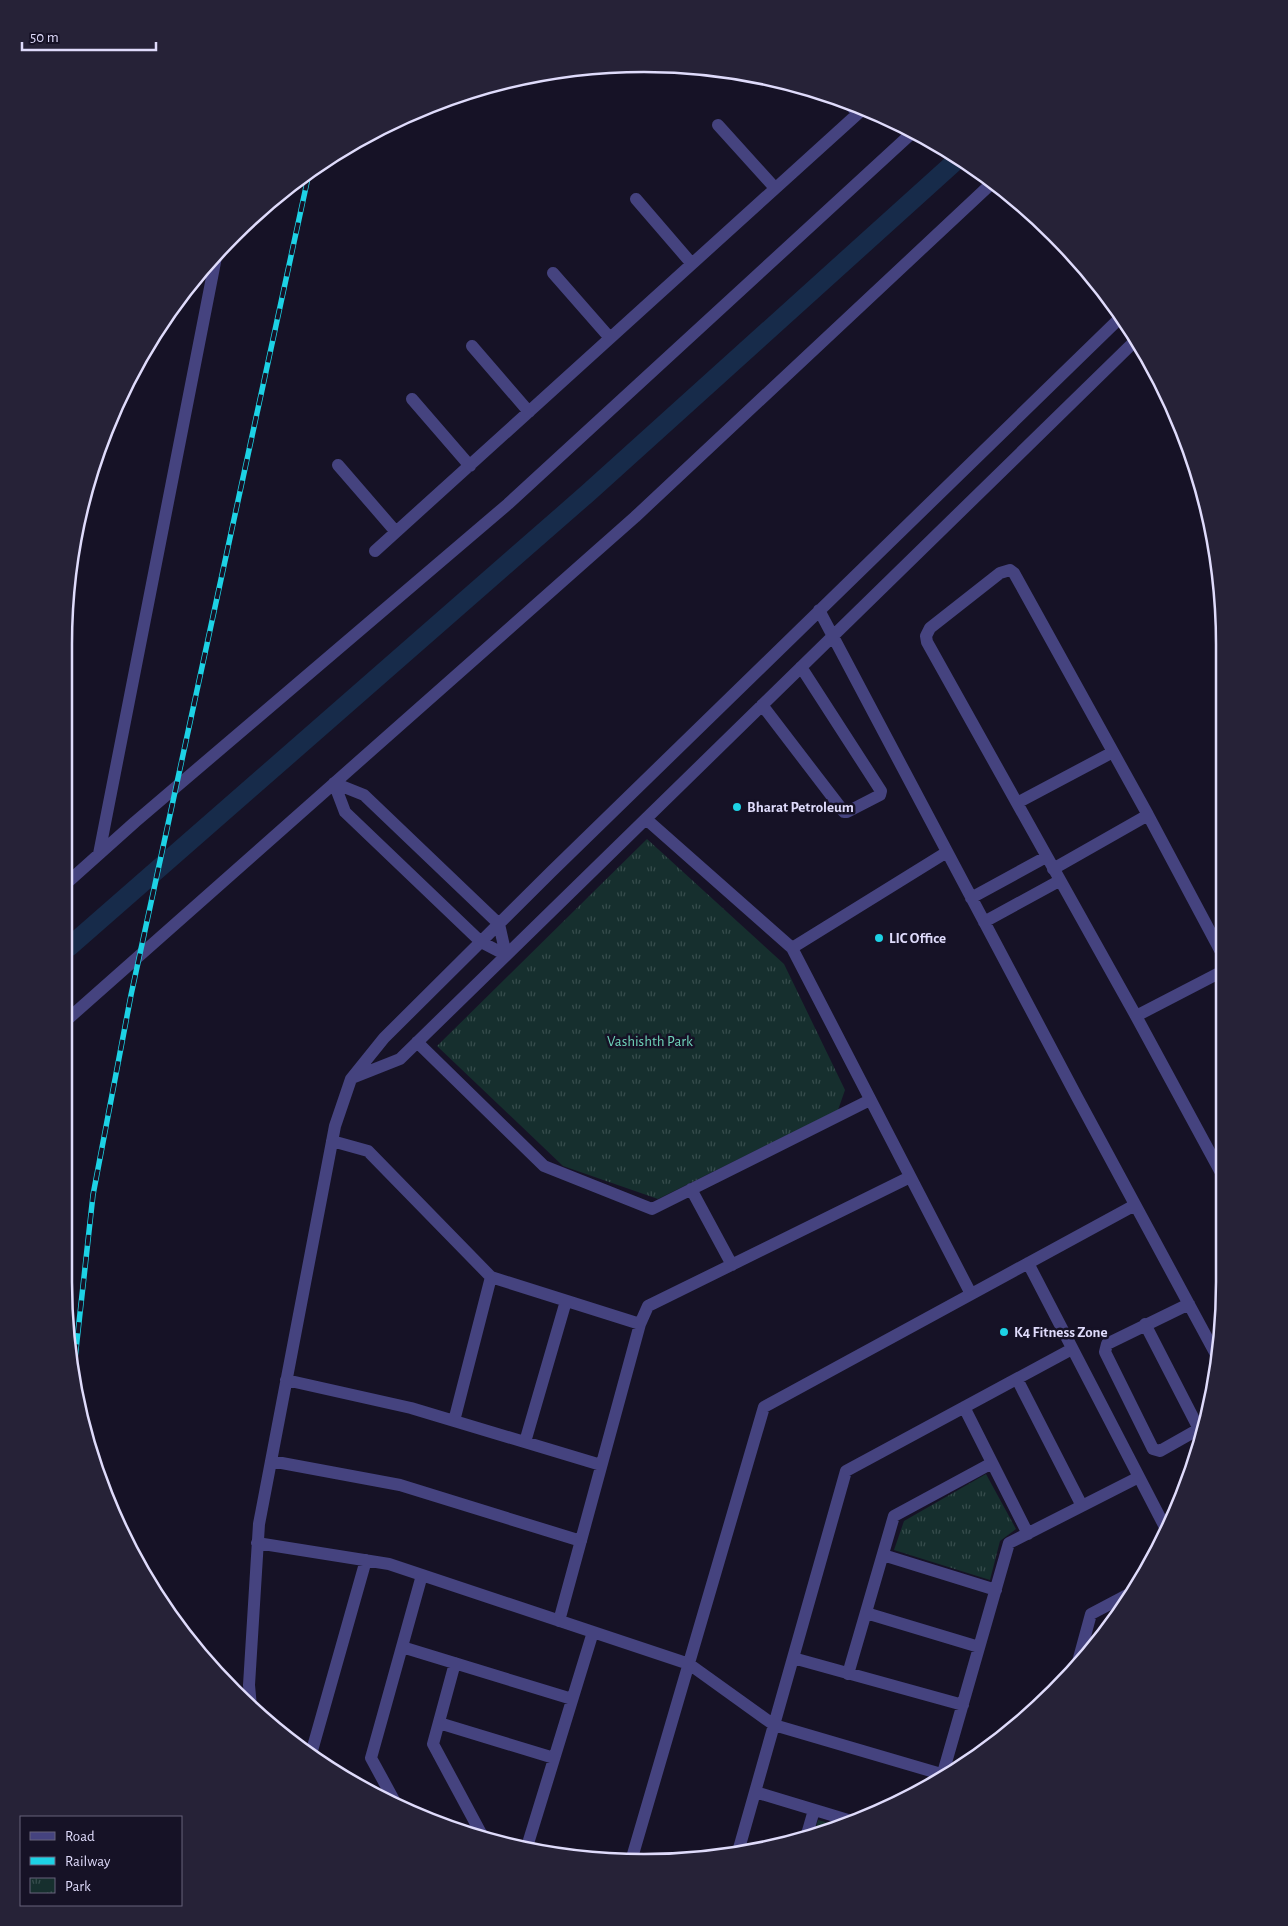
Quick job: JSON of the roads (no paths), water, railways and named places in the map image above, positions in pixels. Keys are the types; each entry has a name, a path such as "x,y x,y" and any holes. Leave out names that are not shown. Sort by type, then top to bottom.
{"street":[{"path":"375,551 857,114"},
{"path":"718,125 775,188"},
{"path":"72,877 508,504 908,137"},
{"path":"72,1015 635,517 987,187"},
{"path":"636,199 692,264"},
{"path":"100,854 214,267"},
{"path":"554,273 610,338"},
{"path":"250,1696 249,1685 259,1524 335,1126 350,1079 384,1038 499,924 1116,322"},
{"path":"350,1079 400,1059 1131,345"},
{"path":"472,346 529,412"},
{"path":"412,399 470,466"},
{"path":"338,465 396,532"},
{"path":"1216,943 1148,815 1014,573 1010,570 1000,573 930,628 926,636 927,642 1136,1016 1216,1164"},
{"path":"819,610 1212,1347"},
{"path":"762,705 844,812 848,812 880,795 881,791 801,667"},
{"path":"1017,803 1113,752"},
{"path":"334,783 364,795 499,924 506,955"},
{"path":"334,783 345,812 481,942 506,955"},
{"path":"1053,869 1148,815"},
{"path":"646,819 792,948 971,1294"},
{"path":"792,948 947,852"},
{"path":"971,898 1046,857"},
{"path":"984,922 1059,881"},
{"path":"1136,1016 1216,975"},
{"path":"417,1042 544,1166 652,1209 870,1100"},
{"path":"332,1141 368,1151 491,1278 640,1324"},
{"path":"559,1621 640,1324 648,1306 910,1177"},
{"path":"691,1189 732,1265"},
{"path":"633,1853 764,1407 1135,1205"},
{"path":"1028,1263 1163,1522"},
{"path":"454,1421 491,1278"},
{"path":"525,1442 566,1301"},
{"path":"1189,1304 1107,1344 1105,1352 1153,1449 1160,1451 1196,1431"},
{"path":"1145,1324 1198,1420"},
{"path":"740,1846 846,1471 1072,1349"},
{"path":"1017,1379 1082,1506"},
{"path":"286,1380 411,1408 601,1465"},
{"path":"964,1407 1028,1534"},
{"path":"271,1460 400,1485 580,1542"},
{"path":"848,1674 894,1516 992,1463"},
{"path":"946,1767 1009,1543 1139,1477"},
{"path":"258,1543 389,1564 689,1664 774,1725 936,1773"},
{"path":"883,1554 996,1590"},
{"path":"313,1747 366,1560"},
{"path":"391,1795 371,1758 422,1575"},
{"path":"1081,1651 1090,1614 1120,1599"},
{"path":"866,1613 979,1647"},
{"path":"528,1842 593,1632"},
{"path":"402,1647 572,1699"},
{"path":"793,1658 963,1705"},
{"path":"455,1663 433,1744 479,1829"},
{"path":"439,1723 554,1758"},
{"path":"755,1792 841,1818"},
{"path":"809,1829 814,1810"}],"waterway":[{"path":"72,944 588,493 953,163"}],"railway":[{"path":"76,1347 93,1195 131,995 307,183"}],"place":[{"name":"Bharat Petroleum","path":"737,807"},
{"name":"LIC Office","path":"879,938"},
{"name":"K4 Fitness Zone","path":"1004,1332"}],"park label":[{"name":"Vashishth Park","path":"650,1041"}]}
